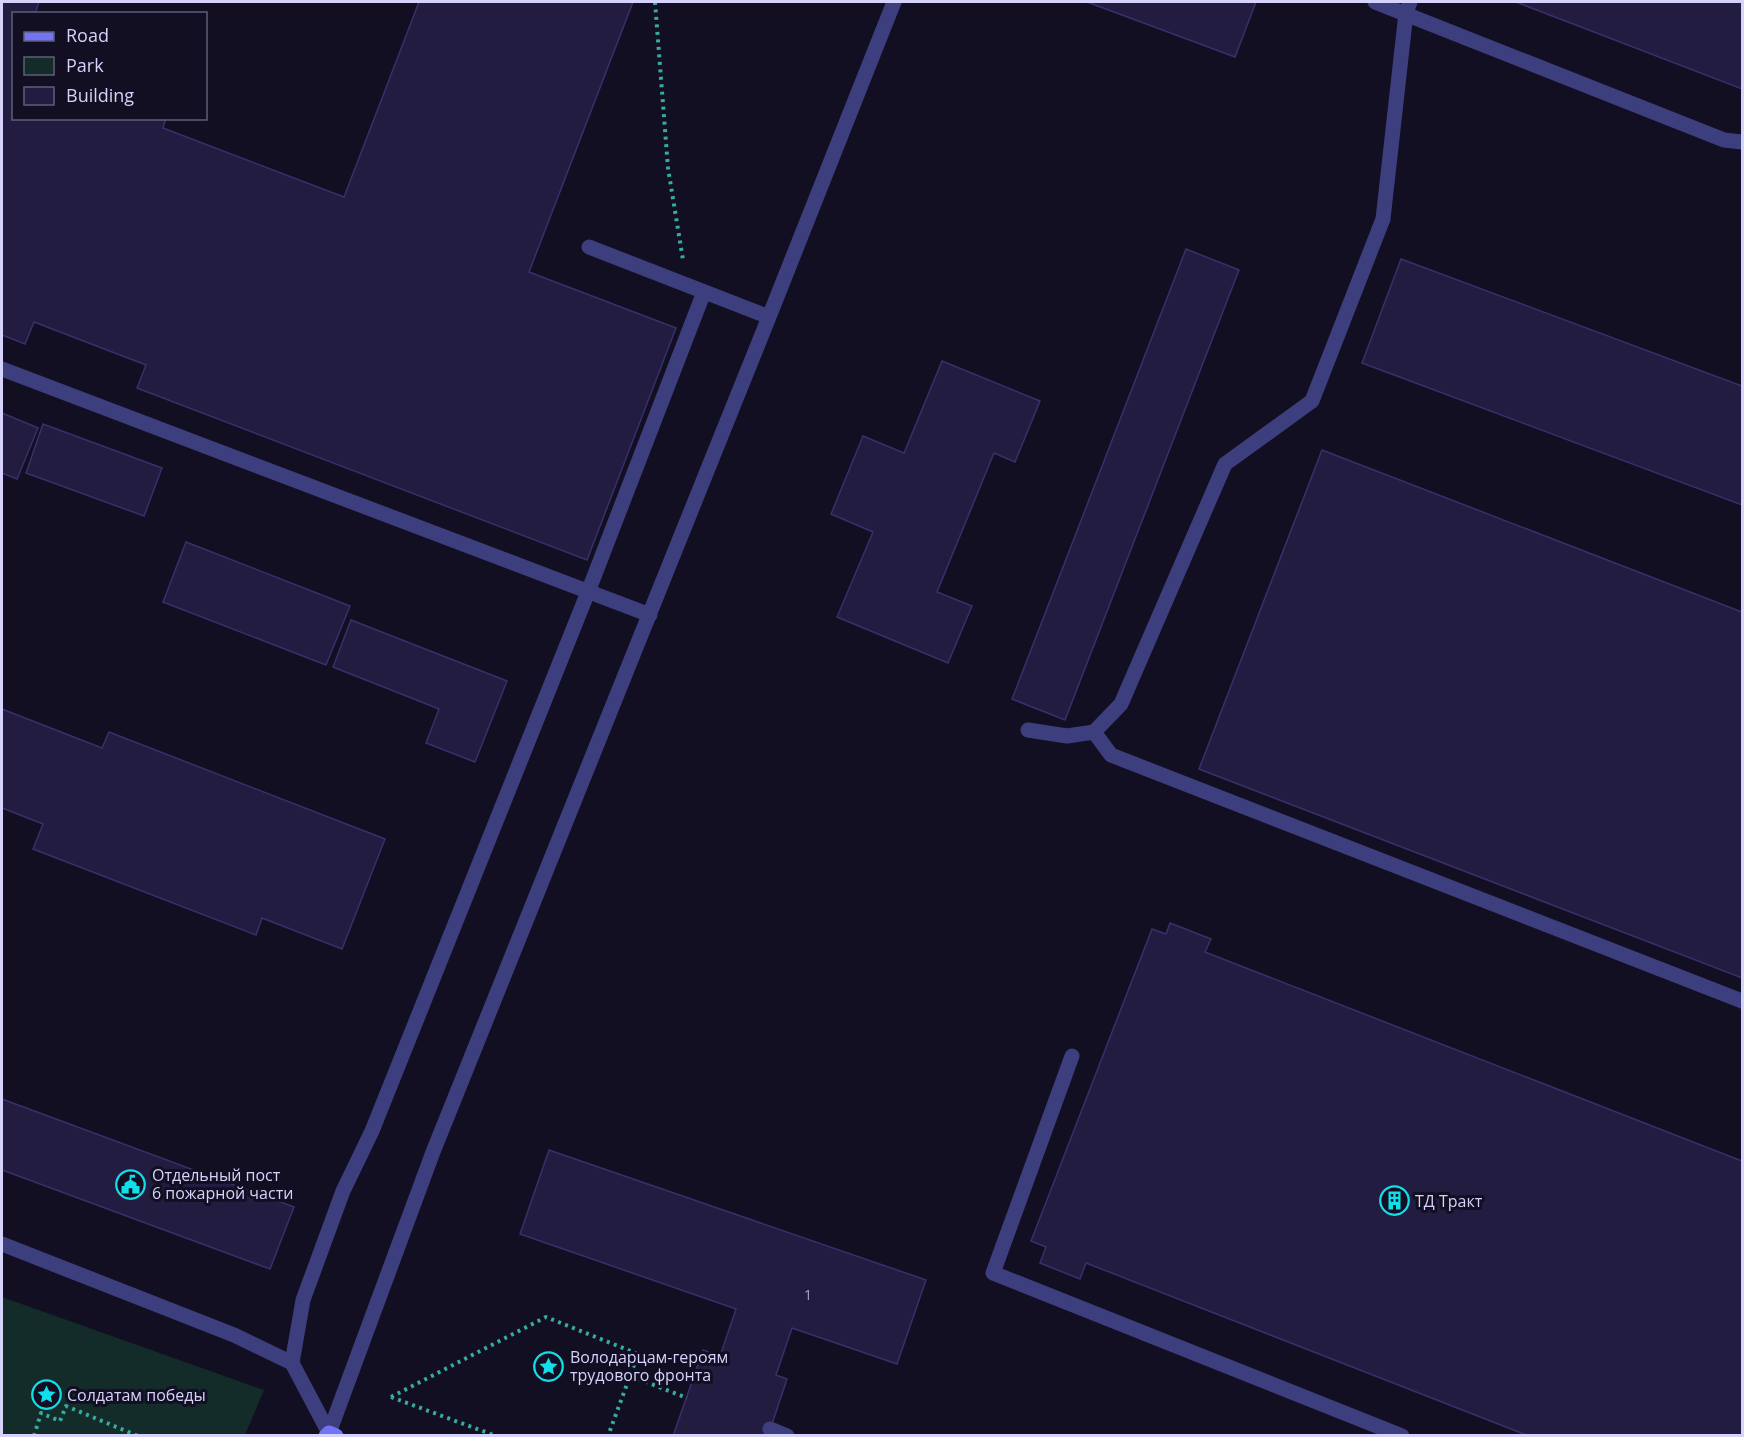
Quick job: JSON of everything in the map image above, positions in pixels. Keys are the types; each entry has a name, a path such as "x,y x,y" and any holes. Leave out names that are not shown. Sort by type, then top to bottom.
{"lane":[{"path":"330,1435 433,1152 894,2"},
{"path":"1374,2 1408,7 1724,140 1743,142"},
{"path":"1028,730 1067,736 1094,732 1121,704 1225,465 1312,401 1383,219 1408,7"},
{"path":"589,247 769,317"},
{"path":"292,1363 303,1300 343,1191 372,1131 588,592 704,292"},
{"path":"2,369 650,615"},
{"path":"1094,732 1111,754 1743,1001"},
{"path":"1072,1056 993,1273 1402,1436"},
{"path":"2,1244 234,1335 292,1363 330,1435"},
{"path":"770,1429 787,1436"}],"path":[{"path":"655,2 668,168 688,286"},
{"path":"496,1436 391,1397 546,1317 638,1354 608,1436"},
{"path":"631,1376 687,1398"},
{"path":"34,1436 41,1413 60,1421 66,1406 138,1436"}],"green space":[{"path":"2,1297 264,1390 245,1435 2,1435"}],"building":[{"path":"2,2 39,2 36,12 12,12 12,120 165,120 163,128 344,197 419,2 633,2 529,272 676,328 587,560 137,388 146,365 34,322 25,344 2,335"},
{"path":"1087,2 1256,2 1235,57"},
{"path":"1516,2 1742,2 1742,89"},
{"path":"1186,249 1239,270 1065,720 1012,699"},
{"path":"1401,259 1742,386 1742,505 1362,363"},
{"path":"942,361 1040,401 1015,462 994,453 937,592 972,606 948,663 837,617 873,532 831,514 863,436 904,453"},
{"path":"2,413 38,428 17,479 2,473"},
{"path":"43,424 162,468 144,516 26,473"},
{"path":"1322,450 1742,612 1742,978 1199,769"},
{"path":"186,542 350,606 326,665 163,602"},
{"path":"351,620 507,681 475,762 426,743 439,709 333,667"},
{"path":"2,709 102,748 109,732 385,839 342,949 262,918 256,935 33,849 43,824 2,808"},
{"name":"ТД Тракт","path":"1170,923 1211,939 1205,952 1742,1161 1742,1436 1529,1436 1086,1263 1080,1279 1040,1263 1046,1247 1031,1241 1152,929 1166,934"},
{"path":"2,1099 294,1207 270,1269 2,1170"},
{"path":"549,1150 926,1280 897,1364 792,1328 776,1375 787,1379 768,1436 673,1436 703,1350 720,1356 736,1309 520,1234"}],"place":[{"name":"Отдельный пост 6 пожарной части","path":"131,1184"},
{"name":"ТД Тракт","path":"1394,1201"},
{"name":"Володарцам-героям трудового фронта","path":"549,1366"},
{"name":"Солдатам победы","path":"46,1395"}]}
